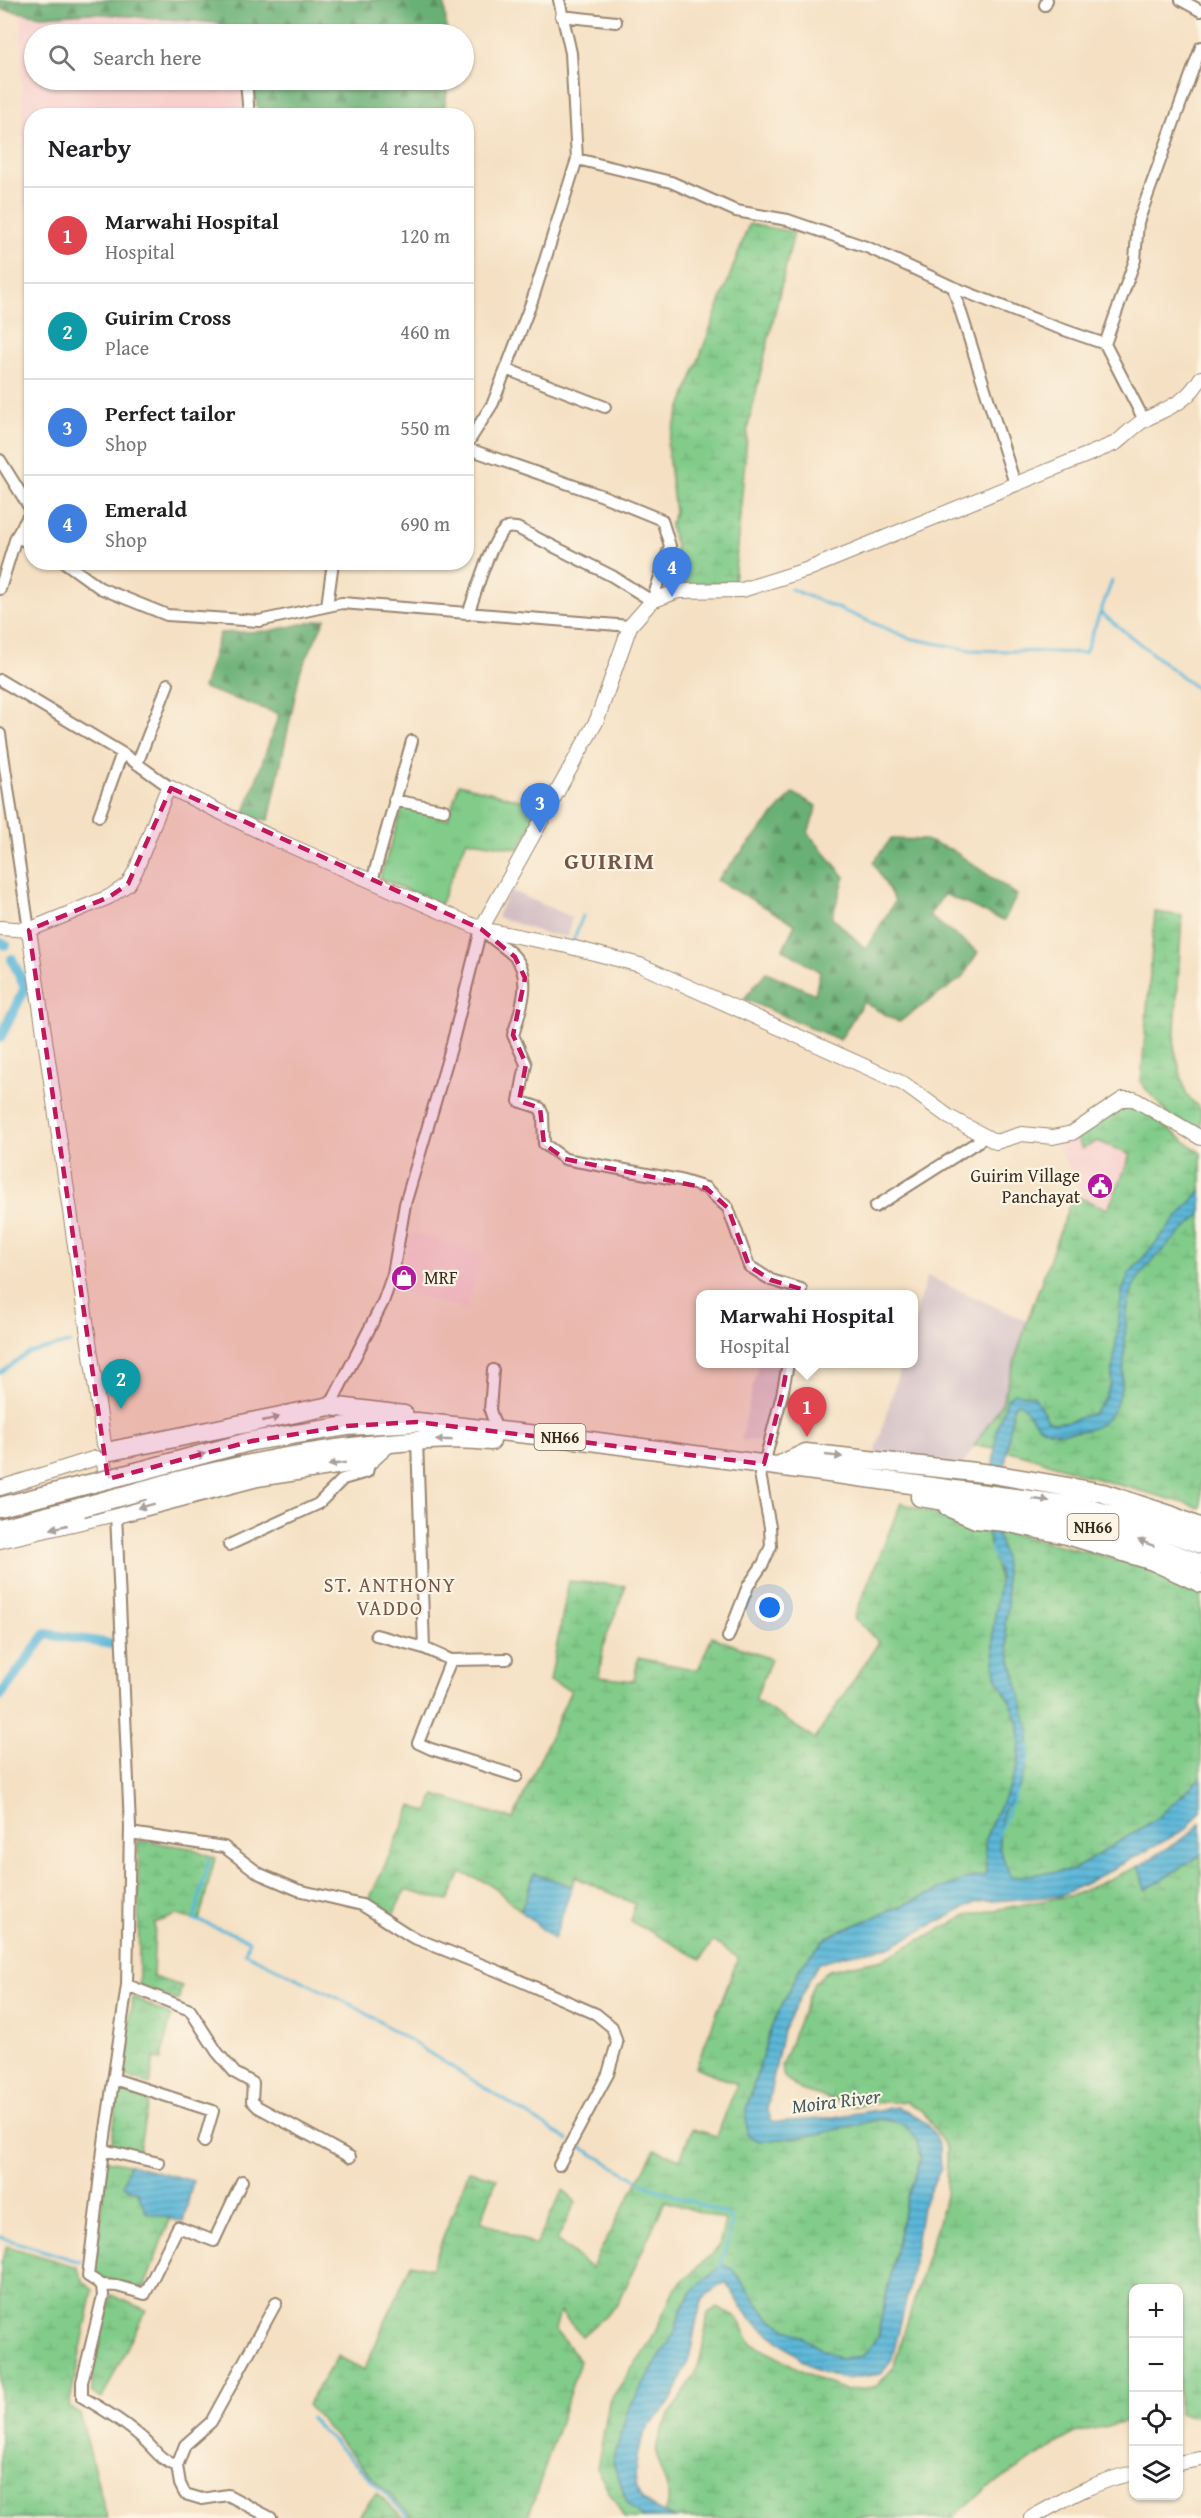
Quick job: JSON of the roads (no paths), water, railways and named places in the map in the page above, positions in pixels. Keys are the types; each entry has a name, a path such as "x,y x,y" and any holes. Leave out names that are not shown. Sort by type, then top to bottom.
{"highway":[{"path":"103,1454 330,1406 403,1414 417,1431"},
{"name":"NH66","path":"0,1508 252,1441 347,1426 417,1431 497,1431 1082,1507 1136,1521 1201,1544"},
{"name":"NH66","path":"0,1528 216,1469 336,1449 388,1443 417,1431 479,1440 768,1468 1080,1523 1129,1537 1201,1564"},
{"path":"116,1514 257,1477 371,1458 388,1443"},
{"path":"768,1468 806,1453 992,1474 1104,1493 1201,1528"},
{"path":"925,1497 976,1519 1005,1522 1067,1535 1153,1561 1201,1583"}],"street":[{"path":"474,434 493,403 533,298 577,159 571,53 559,0"},
{"path":"1181,0 1201,11"},
{"path":"561,16 616,22"},
{"path":"1105,344 1135,260 1138,222 1201,47"},
{"path":"247,90 248,108"},
{"path":"577,159 670,182 736,211 788,220 869,248 953,286 1047,324 1105,344 1144,420"},
{"path":"953,286 1015,484"},
{"path":"506,369 605,407"},
{"path":"652,601 678,591 742,590 806,570 1116,443 1144,420 1175,407 1192,393 1201,378"},
{"path":"330,1406 383,1302 393,1275 405,1204 451,1048 481,929 597,720 630,626 652,601 670,546 662,520 603,496 474,450"},
{"path":"0,460 24,499"},
{"path":"0,589 16,537 24,523"},
{"path":"468,614 493,548 505,529 509,527 517,528 612,576 652,601"},
{"path":"16,537 24,540"},
{"path":"75,570 100,588 167,615 259,621 342,603 630,626"},
{"path":"327,606 332,570"},
{"path":"0,680 122,753 171,788 275,839 481,929 567,946 640,965 904,1084 949,1117 996,1142 1022,1134 1053,1137 1072,1133 1123,1099 1134,1099 1201,1138"},
{"path":"137,764 168,684"},
{"path":"0,735 103,1454 116,1514 130,1833 128,1985 103,2150 88,2276 102,2285 117,2286 145,2294 178,2227 214,2241 242,2181"},
{"path":"372,881 412,741"},
{"path":"99,816 122,753"},
{"path":"0,928 29,930 109,897 128,884 136,870 165,795 171,788"},
{"path":"394,800 444,810"},
{"path":"481,929 515,957 525,978 522,1005 513,1035 526,1064 519,1101 540,1108 543,1115 544,1144 566,1159 680,1180 706,1188 728,1208 749,1266 771,1280 801,1290"},
{"path":"875,1207 985,1137"},
{"path":"728,1637 748,1586 763,1564 771,1546 768,1468 787,1368"},
{"path":"493,1370 490,1410 497,1431"},
{"path":"417,1431 424,1648"},
{"path":"0,1488 103,1454"},
{"path":"229,1545 318,1504 343,1479 367,1472 371,1458"},
{"path":"0,1541 116,1514"},
{"path":"376,1635 424,1648 451,1660 507,1659"},
{"path":"451,1660 418,1743 517,1776"},
{"path":"130,1833 224,1847 260,1874 298,1890 362,1905 412,1937 596,2014 612,2027 617,2043 608,2074 559,2165"},
{"path":"128,1985 190,2010 235,2073 253,2083 252,2101 258,2107 286,2120 350,2157"},
{"path":"114,2079 213,2111 204,2142"},
{"path":"103,2150 159,2163"},
{"path":"102,2285 103,2296 82,2382 82,2397 112,2414 142,2438 163,2461 177,2466"},
{"path":"271,2518 228,2494 202,2499 185,2494 180,2484 177,2466 185,2445 211,2422 276,2303"},
{"path":"1183,2462 1201,2459"},
{"path":"1031,2518 1070,2497 1129,2474"}],"water":[{"path":"1201,1190 1201,1214 1156,1257 1135,1284 1129,1302 1120,1391 1114,1409 1101,1423 1082,1431 1063,1433 1045,1430 1033,1420 1021,1404 1017,1403 1013,1407 996,1530 1004,1557 1008,1607 1005,1624 1009,1653 1030,1732 1026,1768 1021,1784 1004,1810 999,1828 999,1848 1011,1877 1073,1870 1158,1818 1201,1777 1201,1811 1186,1829 1059,1896 977,1902 889,1947 845,1955 817,1965 783,2031 767,2108 771,2120 776,2122 821,2119 896,2107 927,2124 936,2137 940,2149 941,2168 922,2207 909,2288 892,2359 881,2374 845,2379 816,2370 749,2318 726,2282 716,2288 702,2302 691,2352 680,2382 668,2406 645,2433 636,2462 636,2484 641,2497 656,2510 676,2518 644,2518 627,2502 613,2462 627,2412 676,2330 686,2300 714,2271 723,2265 732,2269 768,2317 840,2359 863,2356 877,2338 907,2199 921,2159 917,2141 904,2124 881,2119 809,2136 760,2141 747,2135 746,2110 771,2028 801,1966 827,1937 963,1880 986,1875 985,1840 1018,1765 1020,1742 1019,1725 1012,1705 996,1676 993,1629 1000,1580 997,1561 986,1530 997,1429 1007,1399 1014,1393 1034,1396 1048,1420 1054,1423 1070,1421 1094,1413 1104,1400 1111,1384 1122,1292 1129,1274"},
{"path":"1201,1823 1201,1855 1145,1890 1139,1866 1187,1836"},
{"path":"534,1874 572,1886 554,1939 521,1911"},
{"path":"129,2164 193,2181 183,2222 146,2212 138,2192 123,2186"}],"waterway":[{"path":"791,589 909,638 970,650 1085,653 1112,581"},
{"path":"1101,613 1201,692"},
{"path":"572,943 583,916"},
{"path":"0,943 6,945"},
{"path":"0,1038 25,988 12,959"},
{"path":"0,1373 28,1353 70,1343"},
{"path":"992,1546 998,1565"},
{"path":"0,1696 46,1634 112,1644"},
{"path":"1026,1765 1029,1757 1028,1746"},
{"path":"998,1835 1016,1791"},
{"path":"209,1860 194,1919 249,1940 245,1953 356,2007 568,2140"},
{"path":"574,2143 644,2184 728,2215 732,2224 720,2269"},
{"path":"0,2237 80,2262"},
{"path":"310,2418 409,2518"}],"place":[{"name":"Emerald","path":"672,597"},
{"name":"Perfect tailor","path":"540,833"},
{"name":"Guirim Village Panchayat","path":"1100,1186"},
{"name":"MRF","path":"404,1278"},
{"name":"Guirim Cross","path":"121,1409"},
{"name":"Marwahi Hospital","path":"807,1437"}],"district":[{"name":"GUIRIM","path":"610,861"},
{"name":"ST. ANTHONY VADDO","path":"390,1596"}],"water label":[{"name":"Moira River","path":"836,2101"}]}
